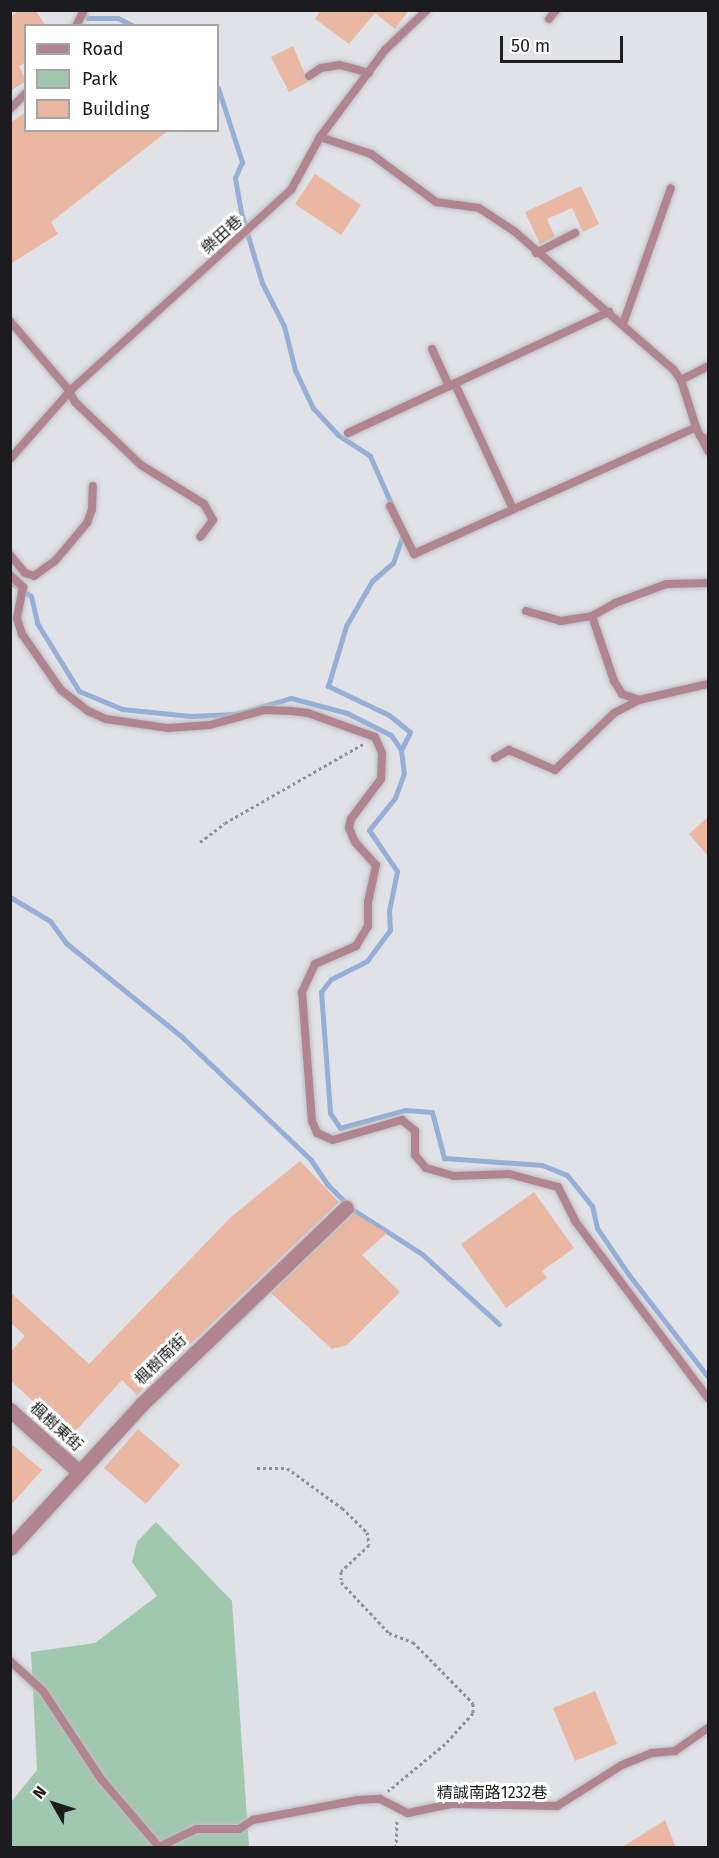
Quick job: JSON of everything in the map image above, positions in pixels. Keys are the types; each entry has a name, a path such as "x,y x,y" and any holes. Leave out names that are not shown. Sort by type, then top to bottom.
{"street":[{"name":"楓樹南街","path":"10,1548 78,1471 142,1404 346,1208"},
{"name":"楓樹東街","path":"10,1410 78,1471"}],"lane":[{"path":"77,24 84,10"},
{"name":"樂田巷","path":"10,459 70,393 291,190 320,137 386,50 427,10"},
{"path":"549,19 556,10"},
{"path":"309,76 321,68 340,65 369,73"},
{"path":"10,109 24,95"},
{"path":"320,137 371,153 436,202 483,210 623,324 681,380 696,427 704,438 708,451"},
{"path":"623,324 671,188"},
{"path":"536,253 574,233"},
{"path":"348,433 609,312"},
{"path":"10,321 75,402 141,465 204,504 213,520 200,537"},
{"path":"432,349 513,509"},
{"path":"681,380 708,366"},
{"path":"390,506 414,554 696,427"},
{"path":"10,555 25,573 34,576 55,561 87,523 93,509 93,486"},
{"path":"10,574 22,587 16,618 22,634 62,690 88,711 106,719 168,728 210,725 264,710 291,711 308,713 375,737 382,753 381,779 351,819 349,828 355,842 376,865 368,902 368,926 356,946 315,964 302,992 312,1121 317,1133 333,1140 402,1119 415,1131 415,1155 426,1168 454,1176 509,1174 558,1187 587,1238 708,1398"},
{"path":"526,611 561,621 592,616 615,603 667,584 708,583"},
{"path":"592,616 614,681 622,694 639,700"},
{"path":"495,758 508,750 555,770 614,713 639,700 708,684"},
{"path":"10,1661 39,1686 101,1779 159,1846 196,1829 239,1829 254,1820 335,1803 380,1799 401,1810"},
{"name":"精誠南路1232巷","path":"401,1810 408,1813 451,1804 557,1806 622,1765 652,1753 675,1751 708,1728"}],"path":[{"path":"200,842 225,823 375,737"},
{"path":"257,1468 287,1468 334,1502 367,1533 369,1545 340,1571 341,1582 389,1634 413,1642 473,1703 473,1713 445,1744 380,1799"},
{"path":"396,1848 394,1829 401,1810"}],"green space":[{"path":"156,1522 232,1601 249,1847 11,1848 11,1802 37,1770 31,1652 95,1643 157,1596 132,1562 137,1542"}],"building":[{"path":"20,10 35,10 45,24 24,24 24,63 19,66 24,82 10,91 10,17"},
{"path":"321,10 409,10 395,29 375,13 349,44 315,19"},
{"path":"293,46 308,82 289,92 271,57"},
{"path":"24,113 24,132 166,132 51,222 58,234 10,264 10,123"},
{"path":"315,174 361,205 341,235 295,204"},
{"path":"581,186 599,224 583,232 572,208 547,219 555,237 540,244 525,212"},
{"path":"708,817 708,856 689,834"},
{"path":"300,1161 339,1202 137,1395 122,1380 71,1436 10,1380 10,1352 25,1336 10,1322 10,1292 89,1364 231,1217"},
{"path":"534,1192 574,1248 542,1271 547,1278 506,1308 461,1244"},
{"path":"354,1213 387,1233 362,1255 400,1292 347,1345 332,1349 271,1293"},
{"path":"138,1429 180,1465 146,1504 104,1468"},
{"path":"10,1443 42,1470 10,1506"},
{"path":"595,1691 617,1744 575,1761 553,1708"},
{"path":"665,1820 676,1848 621,1848"}],"waterway":[{"path":"78,10 88,18 118,18 130,24"},
{"path":"219,91 242,162 235,178 242,216 262,283 284,326 295,370 313,408 338,435 370,456 393,508"},
{"path":"401,750 410,732 389,715 328,686 346,626 372,581 393,563 403,534"},
{"path":"10,582 31,596 37,623 79,691 122,709 191,716 236,714 291,698 347,713 391,735 401,750 404,773 395,798 369,830 397,871 389,911 390,930 367,961 331,979 321,992 330,1113 340,1128 405,1110 432,1112 444,1158 542,1165 567,1175 592,1206 597,1228 629,1275 708,1377"},
{"path":"10,897 50,921 66,943 182,1037 311,1160 327,1184 352,1209 422,1254 499,1324"}]}
